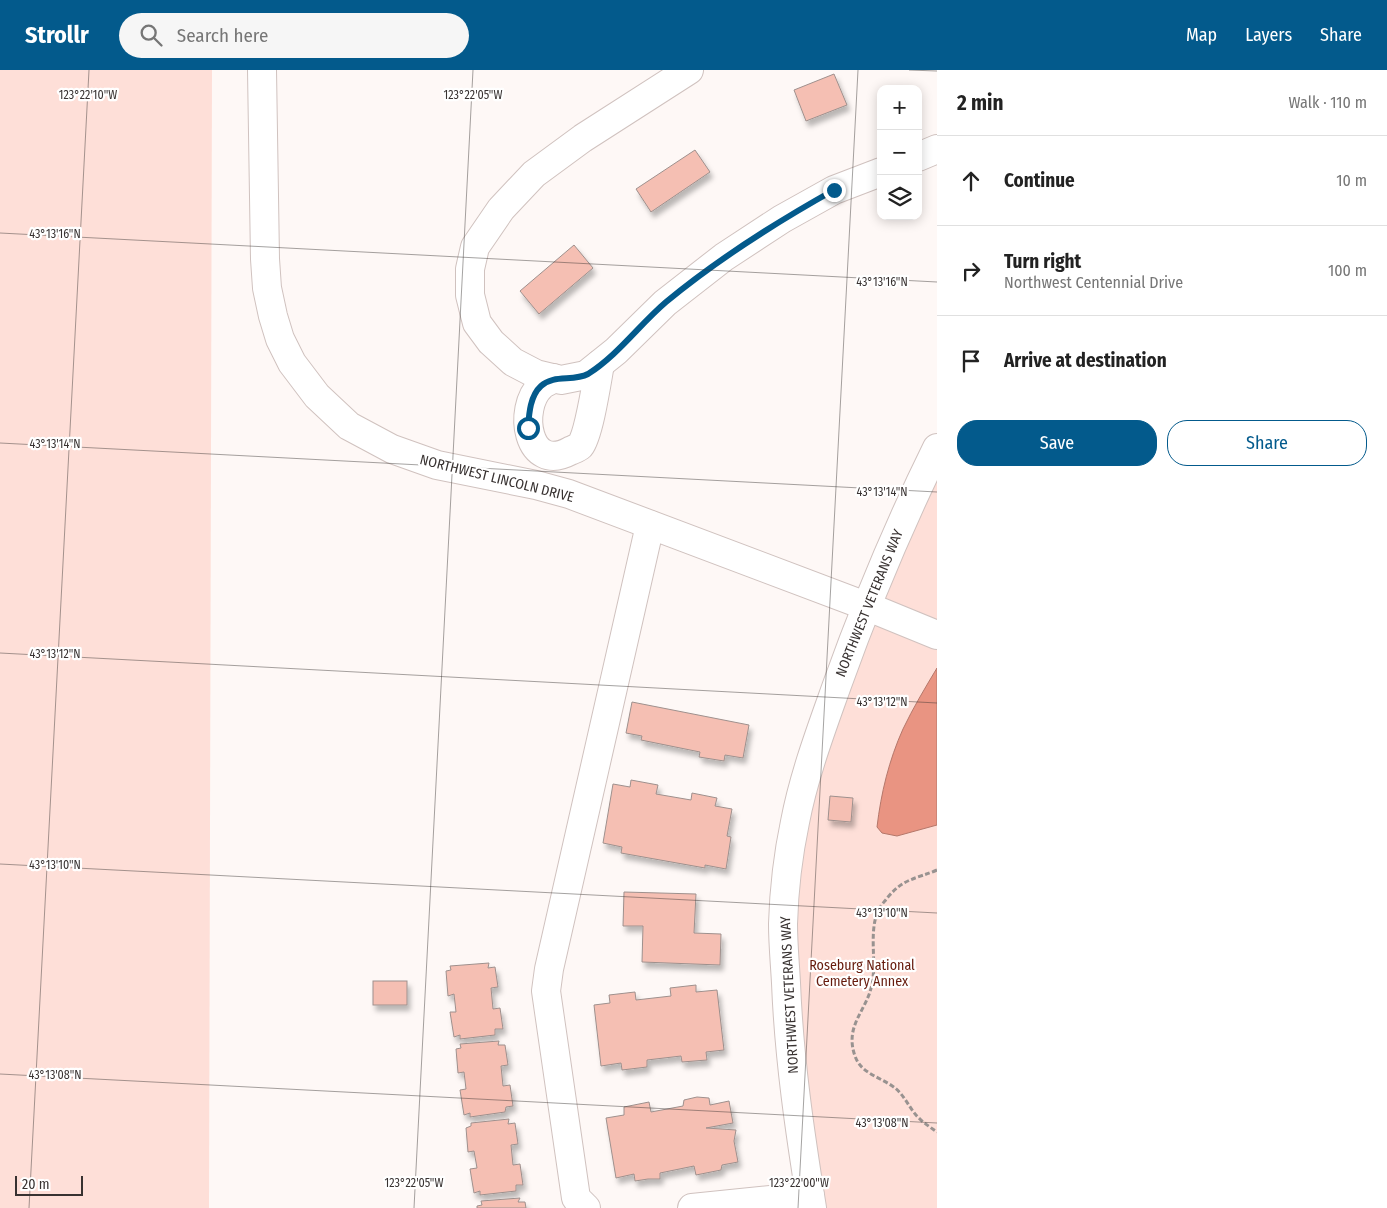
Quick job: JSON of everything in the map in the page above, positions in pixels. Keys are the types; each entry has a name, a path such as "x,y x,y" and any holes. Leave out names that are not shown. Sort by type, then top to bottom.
{"street":[{"name":"NORTHWEST LINCOLN DRIVE","path":"262,70 265,259 267,288 273,316 280,339 292,363 317,396 349,426 392,449 437,465 536,485 569,494 866,606 937,635"},
{"path":"689,70 584,138 534,174 501,209 475,247 470,269 470,295 477,323 490,342 513,362 536,374 560,380 586,375 616,351 665,303 724,258 782,219 834,190 877,174"},
{"path":"922,155 937,149"},
{"path":"554,378 541,385 534,394 528,428 532,443 545,455 562,456 580,446 589,423 600,364"},
{"name":"NORTHWEST VETERANS WAY","path":"811,1202 795,1100 788,1023 783,925 787,870 795,821 817,741 866,606 906,510 937,448"},
{"path":"586,1208 576,1198 546,991 549,969 650,525"},
{"path":"692,1208 811,1202"}],"path":[{"path":"937,870 905,881 896,888 879,908 875,922 872,986 855,1020 852,1044 860,1066 896,1089 916,1115 937,1132"}],"green space":[{"path":"0,70 212,70 209,1208 0,1208"},
{"name":"Roseburg National Cemetery Annex","path":"937,453 937,1208 812,1208 795,1100 795,821"}],"shaded area":[{"path":"937,668 937,825 897,836 882,833 877,827 883,789 898,741 919,698"}],"building":[{"path":"834,74 847,105 806,121 794,90"},
{"path":"695,150 710,172 651,212 636,189"},
{"path":"574,245 593,268 539,314 520,291"},
{"path":"632,702 749,725 743,758 725,755 724,761 699,757 700,752 641,740 642,736 626,733"},
{"path":"631,780 658,785 656,794 691,800 692,793 717,798 715,806 732,809 727,836 731,837 726,869 705,865 705,868 621,853 622,847 603,843 613,784 630,787"},
{"path":"830,796 853,798 851,822 828,820"},
{"path":"624,892 696,894 694,933 721,934 720,965 642,962 643,926 623,926"},
{"path":"489,963 488,968 495,967 498,987 491,988 493,1009 500,1008 503,1029 495,1029 495,1035 460,1039 460,1035 454,1037 450,1012 456,1012 454,994 448,996 446,971 451,970 450,966"},
{"path":"373,981 407,981 407,1005 373,1005"},
{"path":"696,985 696,992 717,990 724,1050 706,1052 707,1060 682,1062 681,1056 647,1060 647,1067 622,1070 621,1063 601,1066 594,1005 610,1003 609,995 635,992 636,1000 671,996 670,988"},
{"path":"499,1041 498,1045 505,1045 508,1065 501,1066 503,1086 510,1085 513,1106 506,1107 505,1112 470,1117 470,1113 464,1115 460,1090 466,1089 464,1072 458,1073 456,1049 461,1048 460,1044"},
{"path":"697,1097 709,1098 710,1105 729,1101 733,1123 706,1128 736,1130 734,1141 738,1162 722,1165 721,1170 696,1175 694,1166 660,1173 660,1179 635,1181 634,1174 616,1178 606,1118 624,1115 624,1107 649,1102 651,1112 683,1106 684,1100"},
{"path":"509,1119 508,1124 515,1123 518,1144 511,1145 513,1165 520,1164 523,1185 516,1185 516,1191 480,1195 480,1191 474,1193 470,1169 477,1168 474,1151 468,1152 466,1128 471,1126 471,1123"},
{"path":"520,1198 518,1202 525,1202 526,1208 477,1208 477,1206 482,1205 481,1201"}],"route":[{"path":"528,428 534,394 541,385 554,378 560,380 586,375 616,351 665,303 724,258 782,219 834,190"}]}
